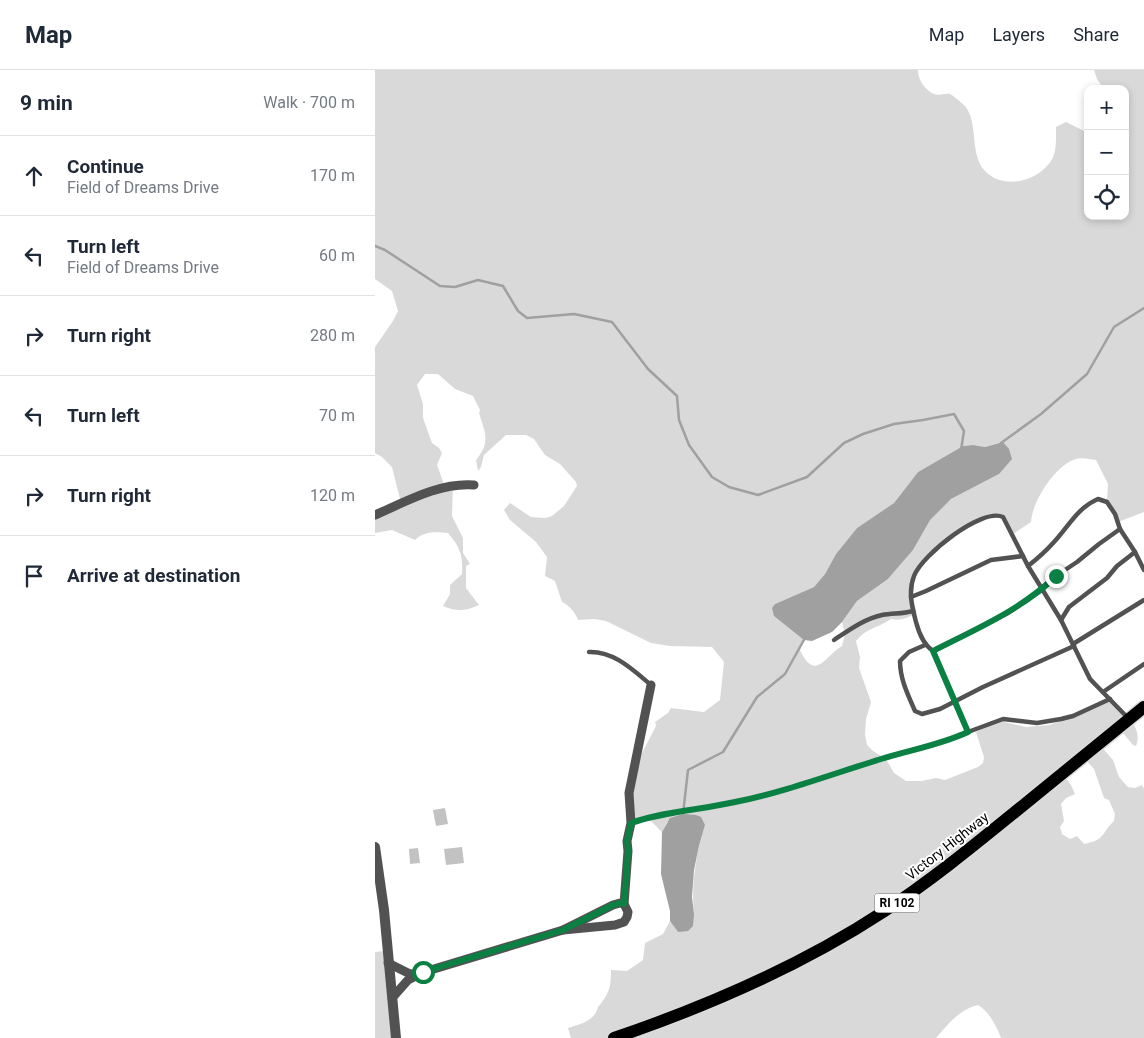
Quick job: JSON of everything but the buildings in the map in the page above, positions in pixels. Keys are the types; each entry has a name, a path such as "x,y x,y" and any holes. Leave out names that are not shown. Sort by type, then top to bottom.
{"main road":[{"name":"Victory Highway","path":"613,1038 660,1022 748,986 820,950 884,912 962,854 1144,708"}],"street":[{"path":"375,515 414,498 444,488 456,485 474,485"},
{"path":"563,930 615,925 624,922 627,917 628,912 624,904 627,841 631,823 629,792 651,685"},
{"path":"375,847 384,910 396,1038"},
{"path":"392,998 408,980 416,975 563,930 613,905 624,904"},
{"path":"388,963 416,975"}],"lane":[{"path":"1028,566 1055,542 1077,513 1087,504 1098,499 1107,502 1115,514 1119,529 1135,552 1144,570"},
{"path":"1110,699 1073,716 1061,719 1037,723 1003,719 968,732 933,651 925,645 913,611 911,597 914,575 926,557 938,546 984,518 995,515 1003,517 1028,566 1061,620 1090,679 1110,699 1129,719"},
{"path":"933,651 1008,613 1042,590 1056,576 1119,529"},
{"path":"1061,620 1069,608 1107,578 1117,566 1135,552"},
{"path":"911,597 991,560 1023,556"},
{"path":"925,645 909,652 899,662 900,674 915,711 922,714 940,709 983,686 1073,645 1144,600"},
{"path":"834,640 861,623 880,615 913,611"},
{"path":"589,652 600,651 618,659 651,685"},
{"path":"1103,692 1144,664"}],"path":[{"path":"631,823 656,815 733,803 781,791 885,757 955,738 968,732"}],"shaded area":[{"path":"375,70 918,70 921,81 928,90 936,95 950,94 965,106 972,121 975,147 980,164 992,177 1010,182 1019,181 1037,174 1051,161 1056,145 1056,127 1066,122 1084,131 1084,220 1129,220 1129,85 1101,85 1094,70 1144,70 1144,512 1118,522 1107,501 1108,484 1096,460 1076,459 1068,463 1053,476 1035,505 1031,522 1013,534 1006,518 1000,514 982,517 935,547 913,574 911,594 917,613 904,619 891,619 868,631 856,641 860,657 859,668 871,702 866,719 865,735 867,745 886,759 894,773 906,781 922,781 936,778 945,780 978,767 983,763 984,757 976,732 1000,721 1026,727 1049,725 1081,714 1108,700 1130,720 1137,732 1136,746 1118,727 1099,744 1113,760 1119,777 1128,787 1135,788 1142,785 1144,789 1144,1038 1001,1038 989,1015 978,1005 960,1014 936,1038 571,1038 568,1028 594,1016 605,998 611,982 611,970 627,971 643,960 645,943 663,934 670,921 678,932 694,914 695,870 705,825 667,822 662,832 651,821 631,819 631,786 642,753 656,726 655,722 668,713 671,708 704,712 720,700 724,662 712,647 670,646 651,643 606,621 594,619 578,620 571,609 562,602 555,581 545,576 547,557 536,542 510,520 504,510 510,503 531,517 545,518 552,516 564,506 577,486 576,482 560,464 545,455 534,439 526,435 506,435 484,455 478,471 476,460 484,448 485,442 480,410 473,396 455,389 438,374 425,374 417,385 423,404 423,418 432,443 442,453 437,465 445,487 453,485 452,516 463,538 463,553 470,564 466,566 466,588 479,605 461,610 443,606 450,594 450,585 462,574 460,552 448,533 434,532 415,540 392,530 375,533 375,515 401,503 392,467 375,453 375,347 398,311 392,291 375,279","holes":["1003,442 999,474 951,499 929,520 913,550 888,579 857,601 842,622 845,634 842,646 816,666 811,665 805,660 800,650 804,640 775,604 814,587 825,574 836,554 857,528 894,503 918,472 963,446 985,447","1082,756 1094,769 1104,798 1109,800 1115,814 1114,821 1100,838 1084,844 1077,836 1070,839 1062,834 1060,827 1064,821 1061,804 1066,798 1075,794 1062,773"]},
{"path":"1003,442 1009,449 1012,459 999,474 951,499 930,520 913,550 888,579 857,601 842,622 832,632 812,641 804,640 774,616 772,608 775,604 814,587 825,574 836,554 857,528 894,503 918,472 963,446 985,447"},
{"path":"683,814 701,817 705,825 694,870 692,897 693,926 688,931 678,932 670,921 670,911 661,874 662,832 670,818"},
{"path":"385,951 395,1038 375,1038 375,952"}],"waterway":[{"path":"375,246 385,250 440,286 455,287 478,280 503,286 518,311 527,318 574,314 612,322 648,369 677,396 679,420 689,445 712,477 729,487 758,495 807,477 844,443 863,434 894,424 954,414 964,431 961,450"},
{"path":"1001,443 1041,414 1087,374 1114,327 1144,308"},
{"path":"683,814 688,770 723,752 757,697 785,674 805,638"}],"route":[{"path":"423,972 563,930 613,905 624,904 627,841 631,823 670,812 760,797 885,757 934,745 968,732 933,651 1008,613 1042,590 1056,576"}]}
